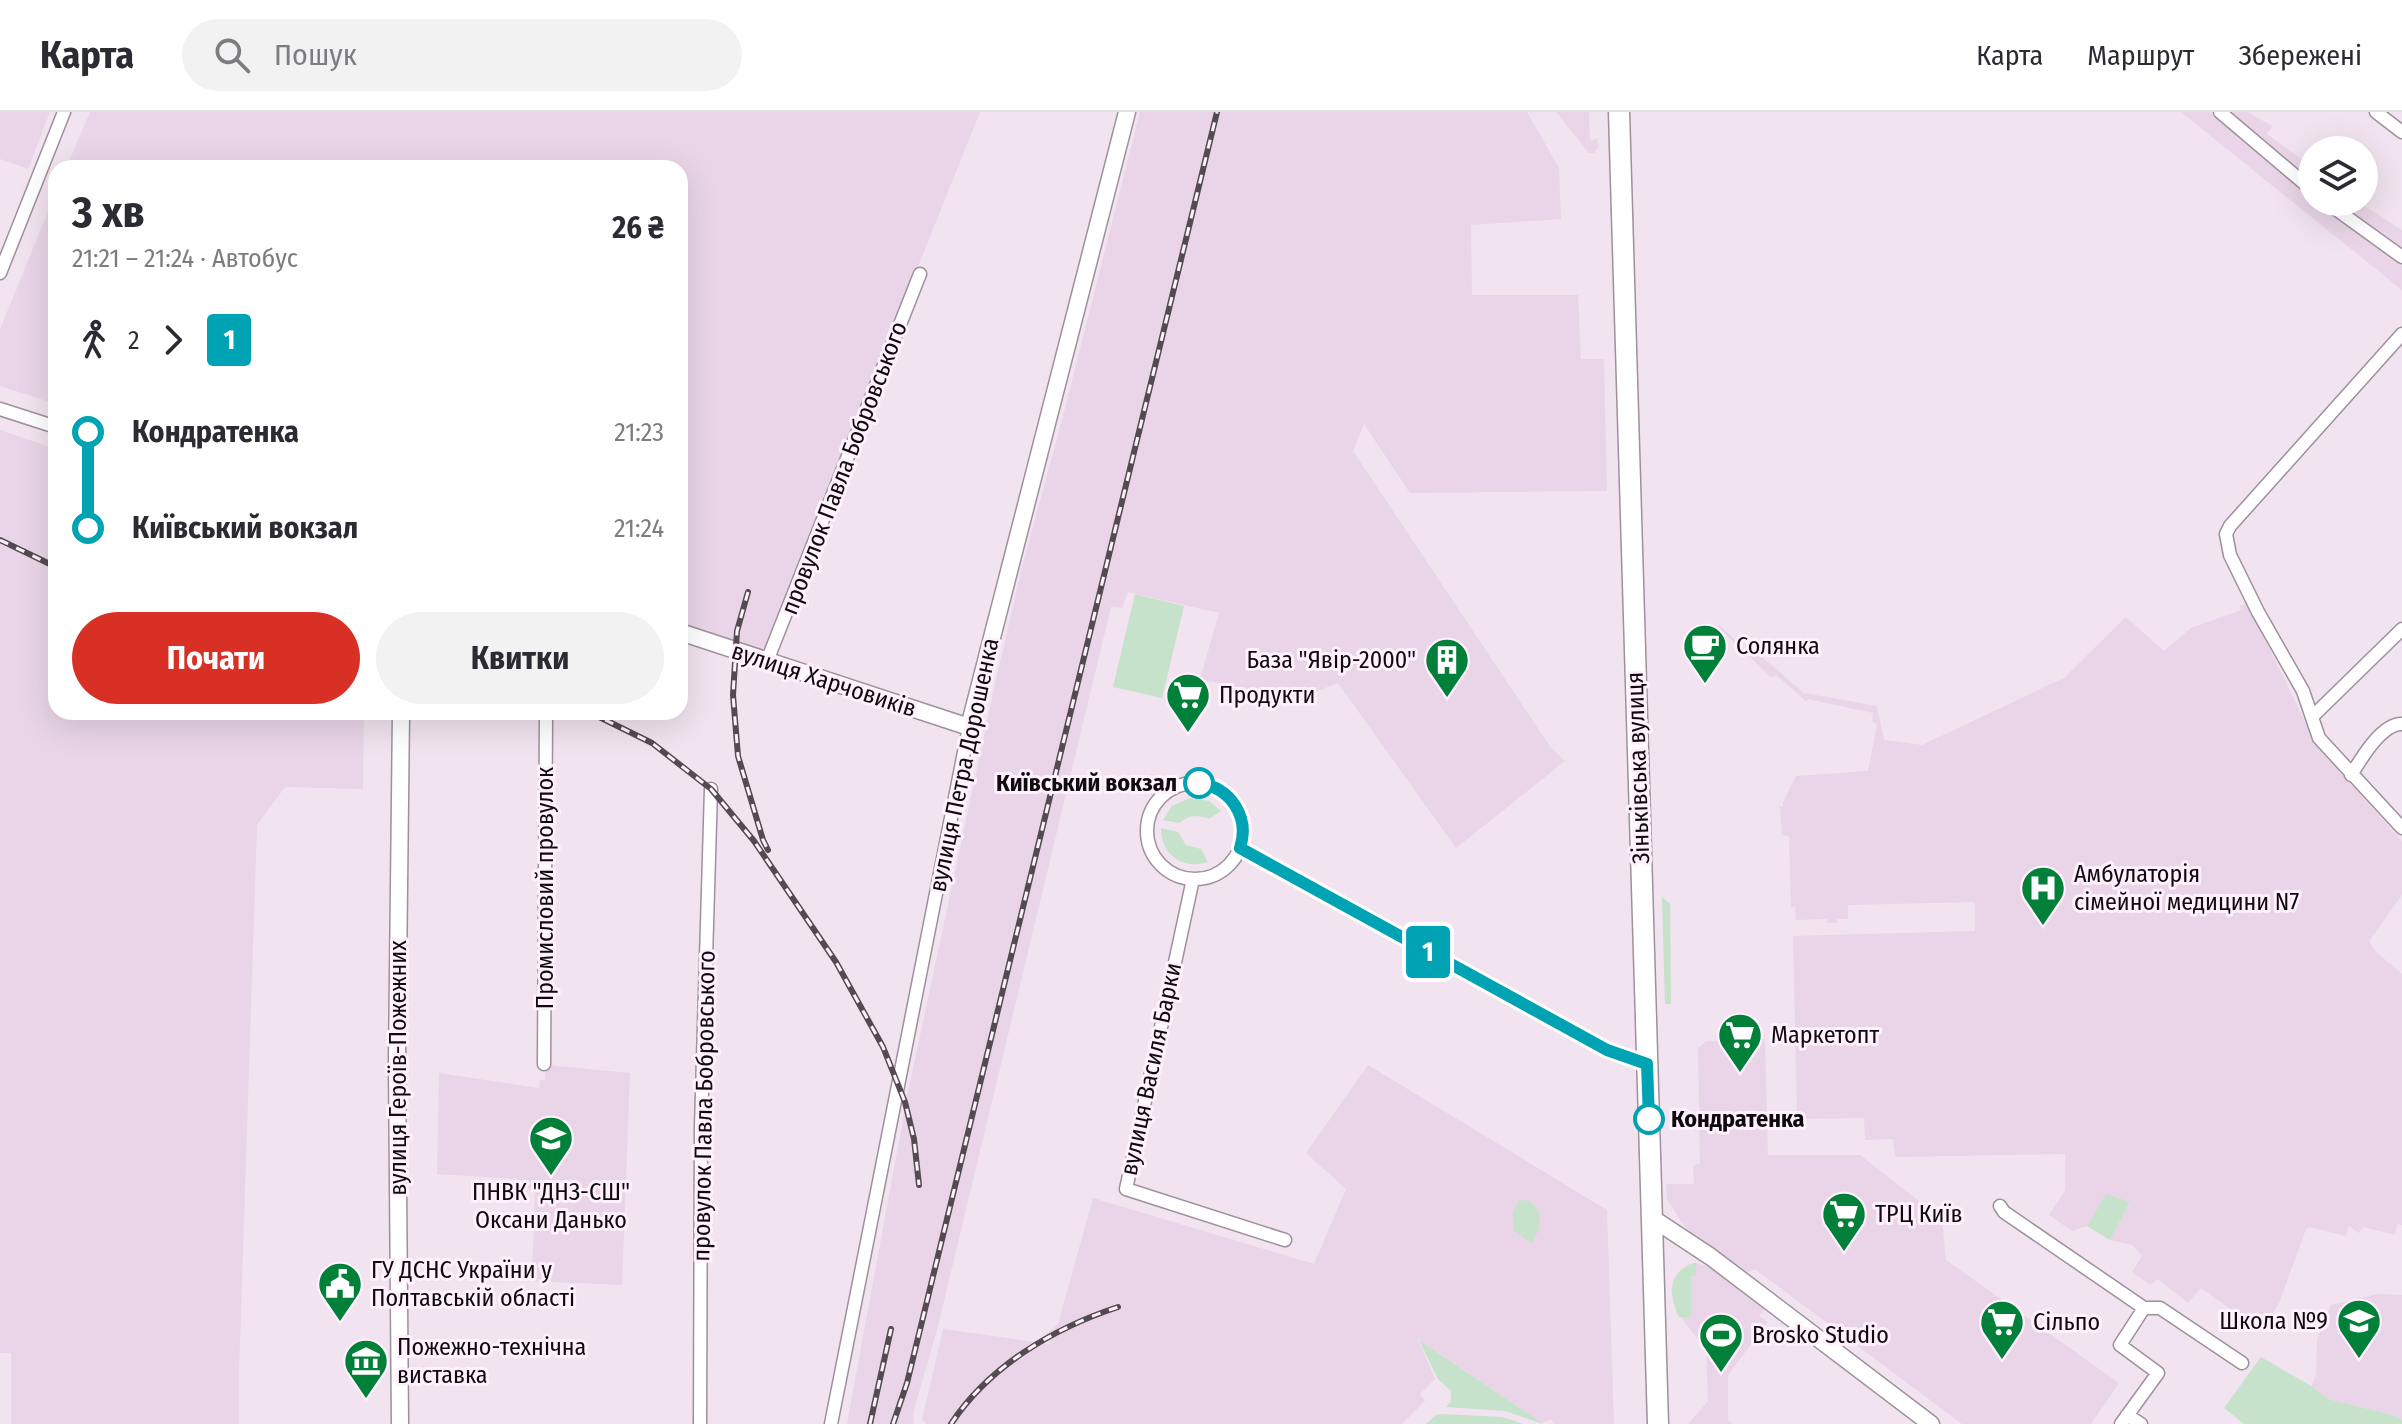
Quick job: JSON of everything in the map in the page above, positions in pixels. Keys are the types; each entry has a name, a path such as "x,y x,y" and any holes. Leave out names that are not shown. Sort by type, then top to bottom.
{"main road":[{"name":"Зіньківська вулиця","path":"1619,112 1658,1424"}],"street":[{"path":"0,273 64,112"},
{"name":"вулиця Петра Дорошенка","path":"831,1424 969,727 1127,112"},
{"path":"2220,112 2298,178"},
{"path":"2376,112 2402,132"},
{"path":"2345,216 2402,257"},
{"name":"провулок Павла Бобровського","path":"767,661 920,274"},
{"path":"2402,334 2226,534 2230,555 2303,691 2319,738 2402,828"},
{"path":"0,409 48,424"},
{"path":"2313,716 2402,629"},
{"name":"вулиця Харчовиків","path":"688,635 969,727"},
{"name":"вулиця Героїв-Пожежних","path":"400,1424 397,1062 401,720"},
{"name":"Промисловий провулок","path":"544,1064 546,720"},
{"path":"2351,775 2371,745 2390,727 2396,723 2402,724"},
{"path":"1196,783 1214,787 1229,797 1242,817 1243,833 1233,861 1208,877 1193,879 1178,876 1155,857 1147,828 1151,811 1162,796 1170,790 1196,783"},
{"name":"провулок Павла Бобровського","path":"700,1424 701,1127 711,789"},
{"path":"1240,848 1607,1050 1647,1064"},
{"name":"вулиця Василя Барки","path":"1193,879 1126,1189 1285,1240"},
{"path":"2000,1206 2004,1212 2144,1308 2160,1308 2242,1363"},
{"path":"1652,1218 1711,1257 1931,1424"},
{"path":"2141,1424 2124,1419 2158,1373 2120,1345 2144,1308"}],"shaded area":[{"path":"0,112 50,112 28,169 0,159"},
{"path":"90,112 980,112 763,653 688,628 688,160 69,160"},
{"path":"1140,112 1527,112 1559,168 1561,219 1471,225 1472,295 1578,295 1581,359 1604,359 1607,491 1410,493 1364,424 1353,451 1551,748 1565,761 1456,848 1338,683 1294,700 1200,679 1219,613 1128,592 1122,608 1111,607 937,1330 913,1413 914,1424 847,1424 908,1092 995,684 1022,567"},
{"path":"1556,112 1589,112 1590,141 1597,138 1599,147 1594,153 1589,153"},
{"path":"2181,112 2210,112 2298,184 2298,206"},
{"path":"2229,112 2248,112 2272,126 2267,134 2298,157 2298,172"},
{"path":"48,212 48,401 0,386 0,329"},
{"path":"2378,215 2402,230 2402,249 2349,216"},
{"path":"2310,216 2338,216 2402,263 2402,290"},
{"path":"0,430 48,446 48,720 364,720 363,789 285,787 257,825 239,1424 11,1424 11,1353 0,1353"},
{"path":"2247,603 2318,748 2402,841 2402,895 2369,941 2375,951 2402,974 2402,1225 2397,1224 2395,1235 2363,1227 2359,1233 2349,1226 2346,1236 2310,1227 2306,1229 2279,1303 2261,1331 2201,1288 2188,1303 2158,1279 2150,1285 2132,1272 2142,1256 2132,1245 2110,1240 2130,1203 2106,1195 2087,1226 2072,1231 2049,1215 2065,1190 2065,1154 1895,1157 1893,1139 1865,1140 1864,1118 1797,1119 1793,936 1975,931 1975,902 1848,905 1848,919 1837,919 1837,923 1828,923 1827,919 1796,920 1795,907 1791,907 1789,836 1782,835 1780,807 1796,776 1868,771 1877,724 1872,722 1873,713 1808,699 1807,702 1776,675 1772,678 1718,627 1710,636 1711,643 1706,638 1719,625 1750,654 1755,651 1804,693 1877,706 1884,740 1922,745 2064,678 2126,617 2164,651 2191,628 2241,610 2240,606"},
{"path":"1765,1039 1768,1155 1860,1155 1942,1219 1946,1260 2119,1383 2091,1424 1962,1424 1755,1269 1747,1272 1694,1236 1682,1223 1667,1199 1666,1184 1694,1184 1693,1165 1700,1164 1698,1048 1707,1041"},
{"name":"ПНВК \"ДНЗ-СШ\" Оксани Данько","path":"546,1065 630,1073 622,1285 532,1281 535,1193 516,1179 437,1174 439,1073 539,1088 540,1080 545,1080"},
{"path":"1368,1065 1607,1210 1614,1424 1554,1424 1551,1419 1542,1423 1418,1339 1435,1379 1420,1394 1425,1401 1402,1424 927,1424 922,1420 943,1329 1050,1344 1045,1335 1058,1324 1093,1198 1314,1264 1346,1189 1306,1153"},
{"path":"1689,1264 1713,1268 1766,1307 1759,1316 1768,1322 1728,1375 1728,1420 1733,1424 1688,1424 1708,1401 1706,1349 1677,1313 1671,1291 1674,1278"},
{"name":"Школа №9","path":"2378,1294 2402,1295 2402,1420 2328,1399 2311,1386 2316,1375 2317,1339 2331,1305"}],"green space":[{"path":"1135,594 1184,606 1162,698 1113,687"},
{"path":"1190,798 1209,801 1221,811 1209,819 1193,816 1179,823 1163,820 1172,806"},
{"path":"1161,828 1178,832 1186,845 1201,849 1208,862 1190,864 1175,858 1165,846"},
{"path":"1662,897 1670,904 1671,1004 1665,1004"},
{"path":"2106,1194 2130,1202 2110,1240 2087,1226"},
{"path":"1519,1200 1530,1201 1540,1212 1539,1229 1532,1243 1513,1230 1513,1212"},
{"path":"1696,1263 1696,1276 1691,1276 1691,1317 1679,1317 1672,1292 1675,1277 1687,1266"},
{"path":"1419,1340 1543,1424 1505,1411 1446,1407 1451,1401 1451,1391 1438,1379"},
{"path":"2261,1357 2328,1399 2396,1416 2402,1424 2244,1424 2224,1408"},
{"path":"1436,1415 1503,1417 1523,1424 1426,1424"}],"railway":[{"path":"893,1424 907,1383 1217,112"},
{"path":"0,540 48,563"},
{"path":"748,592 737,631 733,695 738,756 768,850"},
{"path":"605,720 652,743 711,789 754,841 836,962 883,1047 905,1102 914,1139 919,1185"},
{"path":"951,1424 984,1384 1025,1352 1070,1326 1118,1307"},
{"path":"870,1424 891,1329"}],"bus line":[{"name":"1","path":"1199,783 1222,791 1239,810 1243,825 1240,848 1607,1050 1647,1064 1649,1119"}],"place":[{"name":"Солянка","path":"1705,685"},
{"name":"База \"Явір-2000\"","path":"1447,699"},
{"name":"Продукти","path":"1188,734"},
{"name":"Київський вокзал","path":"1199,783"},
{"name":"Амбулаторія сімейної медицини N7","path":"2043,927"},
{"name":"Маркетопт","path":"1740,1074"},
{"name":"Кондратенка","path":"1649,1119"},
{"name":"ПНВК \"ДНЗ-СШ\" Оксани Данько","path":"551,1177"},
{"name":"ТРЦ Київ","path":"1844,1253"},
{"name":"ГУ ДСНС України у Полтавській області","path":"340,1323"},
{"name":"Школа №9","path":"2359,1360"},
{"name":"Сільпо","path":"2002,1361"},
{"name":"Brosko Studio","path":"1721,1374"},
{"name":"Пожежно-технічна виставка","path":"366,1400"}]}
